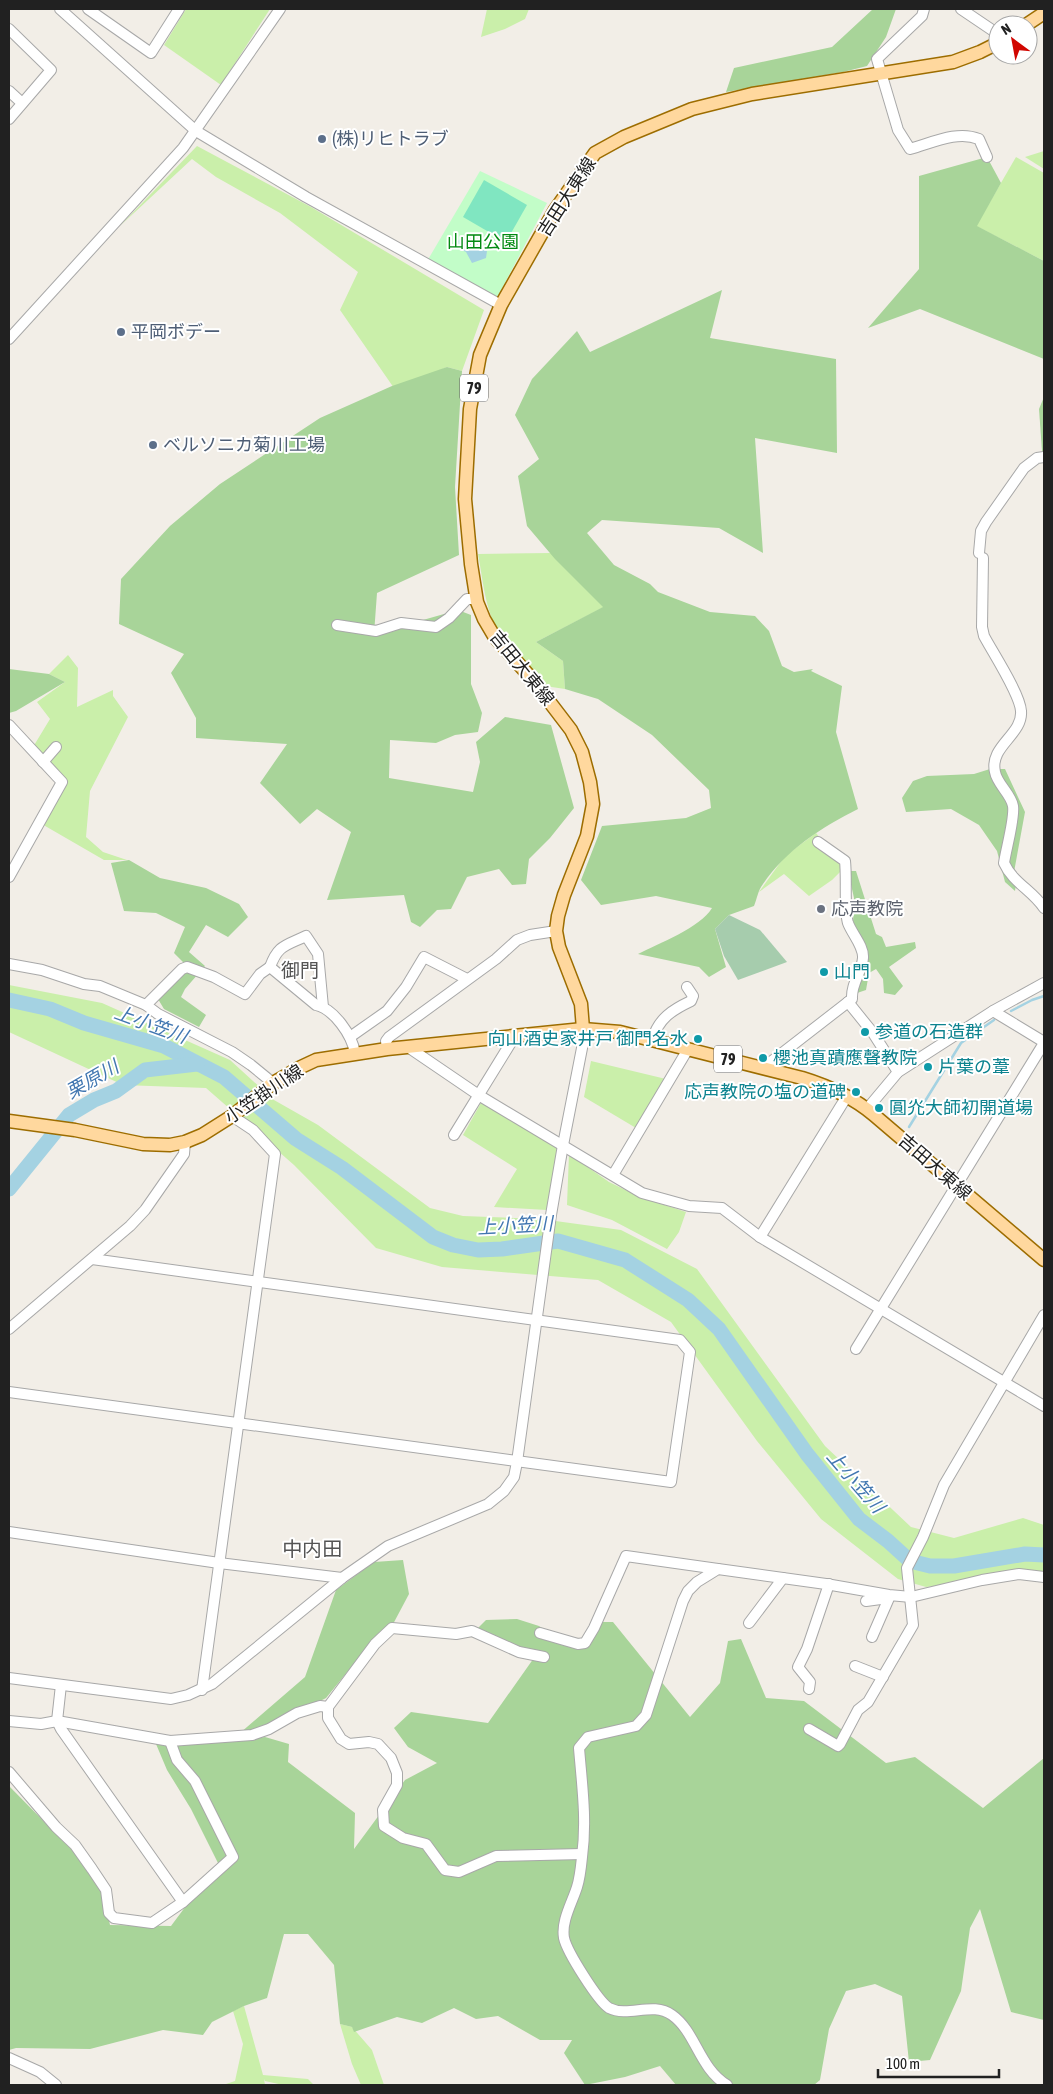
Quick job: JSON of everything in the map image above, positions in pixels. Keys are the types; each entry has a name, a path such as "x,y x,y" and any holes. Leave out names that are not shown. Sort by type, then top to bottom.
{"main road":[{"name":"吉田大東線","path":"988,48 954,62 752,94 692,109 624,137 595,153 555,210 502,305 480,355 470,409 465,499 471,564 477,598 484,620 494,636 532,679 571,730 582,752 590,782 593,804 587,836 564,896 556,931 581,1004 582,1029 620,1032 768,1069 820,1084 847,1096 867,1109 1044,1260"},
{"name":"小笠掛川線","path":"9,1121 75,1130 143,1144 170,1145 185,1142 202,1135 234,1114 270,1085 316,1060 387,1049 582,1029"}],"street":[{"path":"60,9 196,131 306,197 502,305"},
{"path":"88,9 150,52 179,9"},
{"path":"9,339 164,169 196,131 280,9"},
{"path":"924,9 922,16 877,59 898,130 910,149 958,135 968,134 978,139 987,158"},
{"path":"960,9 988,27"},
{"path":"9,29 51,70 9,120"},
{"path":"9,91 22,104"},
{"path":"1044,457 1036,458 1024,468 980,531 982,627 984,636 1021,710 1018,727 1002,745 995,764 995,773 1013,806 1004,863 1017,882 1030,890 1044,908"},
{"path":"336,625 376,631 401,623 436,627 467,599 477,598"},
{"path":"9,725 62,782 9,877"},
{"path":"43,762 56,747"},
{"path":"768,1069 772,1061 852,998 851,991 854,980 863,960 863,952 848,921 845,861 818,842"},
{"path":"387,1049 386,1041 389,1037 496,959 517,940 530,935 556,931"},
{"path":"146,1005 187,967 245,994 260,974 270,967 276,952 282,947 306,936 318,954 323,1007"},
{"path":"350,1037 387,1011 406,986 424,957 467,979"},
{"path":"9,964 42,970 84,984 100,986 146,1005 158,1014 232,1052 251,1064 270,1085"},
{"path":"270,967 316,1006 323,1007 337,1021 350,1037 355,1053"},
{"path":"867,1109 898,1072 993,1011 1044,983"},
{"path":"652,1040 657,1025 670,1011 691,1001 693,996 687,988"},
{"path":"848,1002 873,1033 898,1072"},
{"path":"856,1349 1044,1042 993,1011"},
{"path":"9,1678 171,1699 202,1690 342,1578 388,1546 488,1504 504,1491 514,1477 517,1462 551,1215 584,1043 582,1029"},
{"path":"454,1135 480,1096 515,1036"},
{"path":"408,1047 480,1096 642,1192 689,1206 722,1208 760,1237 1044,1406"},
{"path":"613,1175 688,1049"},
{"path":"760,1237 847,1096"},
{"path":"202,1690 275,1154 253,1130 234,1114"},
{"path":"9,1329 130,1226 144,1210 184,1154 185,1142"},
{"path":"9,1392 671,1482 690,1352 680,1340 92,1259"},
{"path":"809,1729 838,1746 840,1744 858,1710 868,1702 913,1625 907,1568 944,1485 1044,1315"},
{"path":"9,1532 219,1563 342,1578"},
{"path":"540,1633 578,1644 585,1643 594,1628 626,1556 829,1584 889,1597"},
{"path":"718,1569 697,1582 685,1596 646,1715 636,1726 588,1737 579,1748 585,1810 582,1854 578,1885 564,1927 564,1940 577,1966 601,2000 609,2007 621,2011 663,2009 674,2016 708,2068 719,2080 727,2085"},
{"path":"866,1600 911,1597 982,1580 1010,1576 1032,1575 1044,1577"},
{"path":"749,1623 784,1578"},
{"path":"809,1689 810,1682 798,1667 807,1649 829,1584"},
{"path":"872,1637 889,1597"},
{"path":"544,1657 519,1652 472,1631 456,1634 392,1628 375,1644 328,1707 328,1718 341,1739 349,1744 369,1742 378,1744 391,1758 397,1773 397,1785 383,1810 384,1826 403,1838 426,1844 445,1870 459,1872 496,1856 582,1854"},
{"path":"855,1666 882,1678"},
{"path":"61,1685 57,1721 183,1902"},
{"path":"9,1721 41,1724 57,1721 170,1741 252,1735 269,1729 297,1713 320,1706 328,1707"},
{"path":"9,1772 56,1827 75,1845 106,1890 109,1913 114,1918 152,1923 183,1902 234,1857 195,1782 177,1760 170,1741"},
{"path":"9,2058 40,2072 56,2085"}],"green space":[{"path":"186,9 270,9 221,85 164,45"},
{"path":"487,9 529,9 525,19 505,29 481,37"},
{"path":"873,9 896,9 886,37 867,66 843,72 726,92 734,68 832,47"},
{"path":"197,146 311,207 484,310 462,371 447,367 396,391 340,310 358,272 280,213 216,177 192,159 120,226"},
{"path":"1044,151 1044,169 1025,157"},
{"path":"987,157 1001,183 977,226 1044,261 1044,359 920,309 868,328 919,269 919,176"},
{"path":"1016,157 1044,173 1044,261 976,226"},
{"name":"山田公園","path":"480,171 547,203 497,298 426,263"},
{"path":"484,180 527,205 506,242 463,217"},
{"path":"722,290 710,338 836,359 837,453 755,438 763,553 719,528 602,520 587,533 614,565 650,584 658,592 710,612 755,616 769,631 782,666 794,672 813,669 811,671 842,686 836,732 858,809 806,840 782,860 761,886 754,906 729,915 715,929 726,967 709,977 699,967 638,954 689,928 712,908 656,896 601,905 581,880 602,826 686,818 711,808 709,790 652,735 598,699 565,689 563,661 536,642 603,607 555,559 527,526 518,476 539,459 515,415 532,379 577,331 590,352"},
{"path":"447,367 462,371 455,487 459,555 377,593 374,634 458,610 471,615 471,684 482,713 478,732 455,735 436,743 390,740 389,778 473,792 480,762 476,742 505,717 551,725 574,808 550,838 529,859 526,884 512,885 499,869 467,877 451,909 437,910 420,927 411,922 404,895 327,900 351,832 317,809 300,824 260,783 287,744 196,738 196,718 171,673 184,654 119,624 121,579 170,526 220,484 320,418 392,386"},
{"path":"1044,397 1044,454 1042,451 1039,409"},
{"path":"551,553 604,607 536,642 563,661 565,689 545,686 502,637 489,611 478,554"},
{"path":"68,655 78,668 77,707 113,690 113,696 128,717 90,791 86,837 103,852 127,860 104,860 40,823 58,784 30,752 50,719 37,702 65,682 49,674"},
{"path":"9,669 49,674 65,682 16,711 9,713"},
{"path":"990,769 1005,769 1025,812 1014,872 1017,877 1015,891 1005,882 997,851 979,825 951,809 906,812 902,798 913,781 927,776 974,774"},
{"path":"816,833 845,867 832,880 809,896 784,874 759,892 785,856"},
{"path":"129,860 160,878 206,888 239,904 248,917 228,937 206,925 189,952 205,966 185,989 181,997 206,1015 199,1027 164,1009 158,999 184,963 174,953 185,927 156,913 124,911 111,863"},
{"path":"848,871 856,871 876,934 882,937 886,947 915,942 916,948 889,967 903,986 895,995 884,993 883,979 876,969 869,973 866,990 857,993 867,958 864,942 853,923 854,898"},
{"path":"729,915 760,930 787,962 738,980 724,956 715,929"},
{"path":"9,985 102,1003 230,1060 274,1100 318,1125 430,1208 463,1216 541,1219 621,1230 697,1269 825,1446 911,1527 954,1538 1023,1518 1044,1525 1044,1578 1028,1575 926,1587 898,1579 821,1519 757,1441 671,1322 598,1280 442,1267 376,1248 294,1165 206,1088 123,1085 9,1032"},
{"path":"591,1061 666,1079 636,1128 584,1097"},
{"path":"482,1101 558,1145 547,1210 494,1207 517,1169 463,1135"},
{"path":"569,1154 609,1182 640,1197 686,1212 679,1232 667,1249 612,1220 567,1205"},
{"path":"403,1560 409,1594 392,1626 375,1638 326,1698 267,1728 240,1733 305,1677 336,1590 374,1562"},
{"path":"517,1619 539,1626 569,1645 583,1648 600,1622 613,1622 690,1717 720,1683 728,1641 741,1639 766,1698 804,1701 886,1763 915,1757 983,1808 1044,1758 1044,2020 1011,2012 980,1909 970,1928 961,1991 930,2060 909,2062 902,1996 875,1984 846,1991 829,2029 820,2080 814,2085 676,2085 660,2066 625,2077 585,2085 564,2053 572,2040 540,2040 498,2016 476,2019 454,2008 422,2023 397,2017 354,2032 352,2027 340,2024 334,1965 308,1934 284,1934 267,1998 244,2006 212,2022 203,2035 163,2030 90,2049 16,2048 9,2050 9,1786 78,1856 102,1889 110,1925 171,1926 218,1863 191,1809 167,1770 156,1744 244,1740 265,1737 289,1744 288,1762 355,1813 354,1849 405,1780 437,1763 408,1747 394,1728 411,1712 488,1723 536,1655 478,1628 486,1620"},
{"path":"244,2006 263,2075 308,2079 314,2085 283,2085 265,2081 264,2079 265,2085 223,2085 235,2081 243,2044 233,2011"},
{"path":"340,2024 352,2027 372,2050 384,2085 361,2085 352,2064"}],"water":[{"path":"463,236 471,245 487,251 486,258 472,263 466,252 460,249 458,241"}],"waterway":[{"path":"1011,1011 1044,996"},
{"name":"上小笠川","path":"9,1000 50,1009 84,1023 164,1046 224,1077 296,1139 342,1168 433,1237 453,1245 478,1250 502,1249 558,1241 625,1260 688,1300 719,1329 807,1454 859,1519 910,1561 930,1566 954,1566 1025,1554 1044,1555"},
{"path":"909,1127 961,1043 994,1020"},
{"name":"栗原川","path":"9,1189 69,1115 94,1100 116,1091 145,1070 197,1064"}],"place":[{"name":"(株)リヒトラブ","path":"322,139"},
{"name":"平岡ボデー","path":"121,332"},
{"name":"ベルソニカ菊川工場","path":"153,445"},
{"name":"応声教院","path":"821,909"},
{"name":"山門","path":"824,972"},
{"name":"参道の石造群","path":"865,1032"},
{"name":"向山酒史家井戸 御門名水","path":"698,1039"},
{"name":"櫻池真蹟應聲教院","path":"763,1058"},
{"name":"片葉の葦","path":"928,1067"},
{"name":"応声教院の塩の道碑","path":"856,1092"},
{"name":"圓灮大師初開道場","path":"879,1108"}],"district":[{"name":"御門","path":"300,970"},
{"name":"中内田","path":"312,1549"}]}
